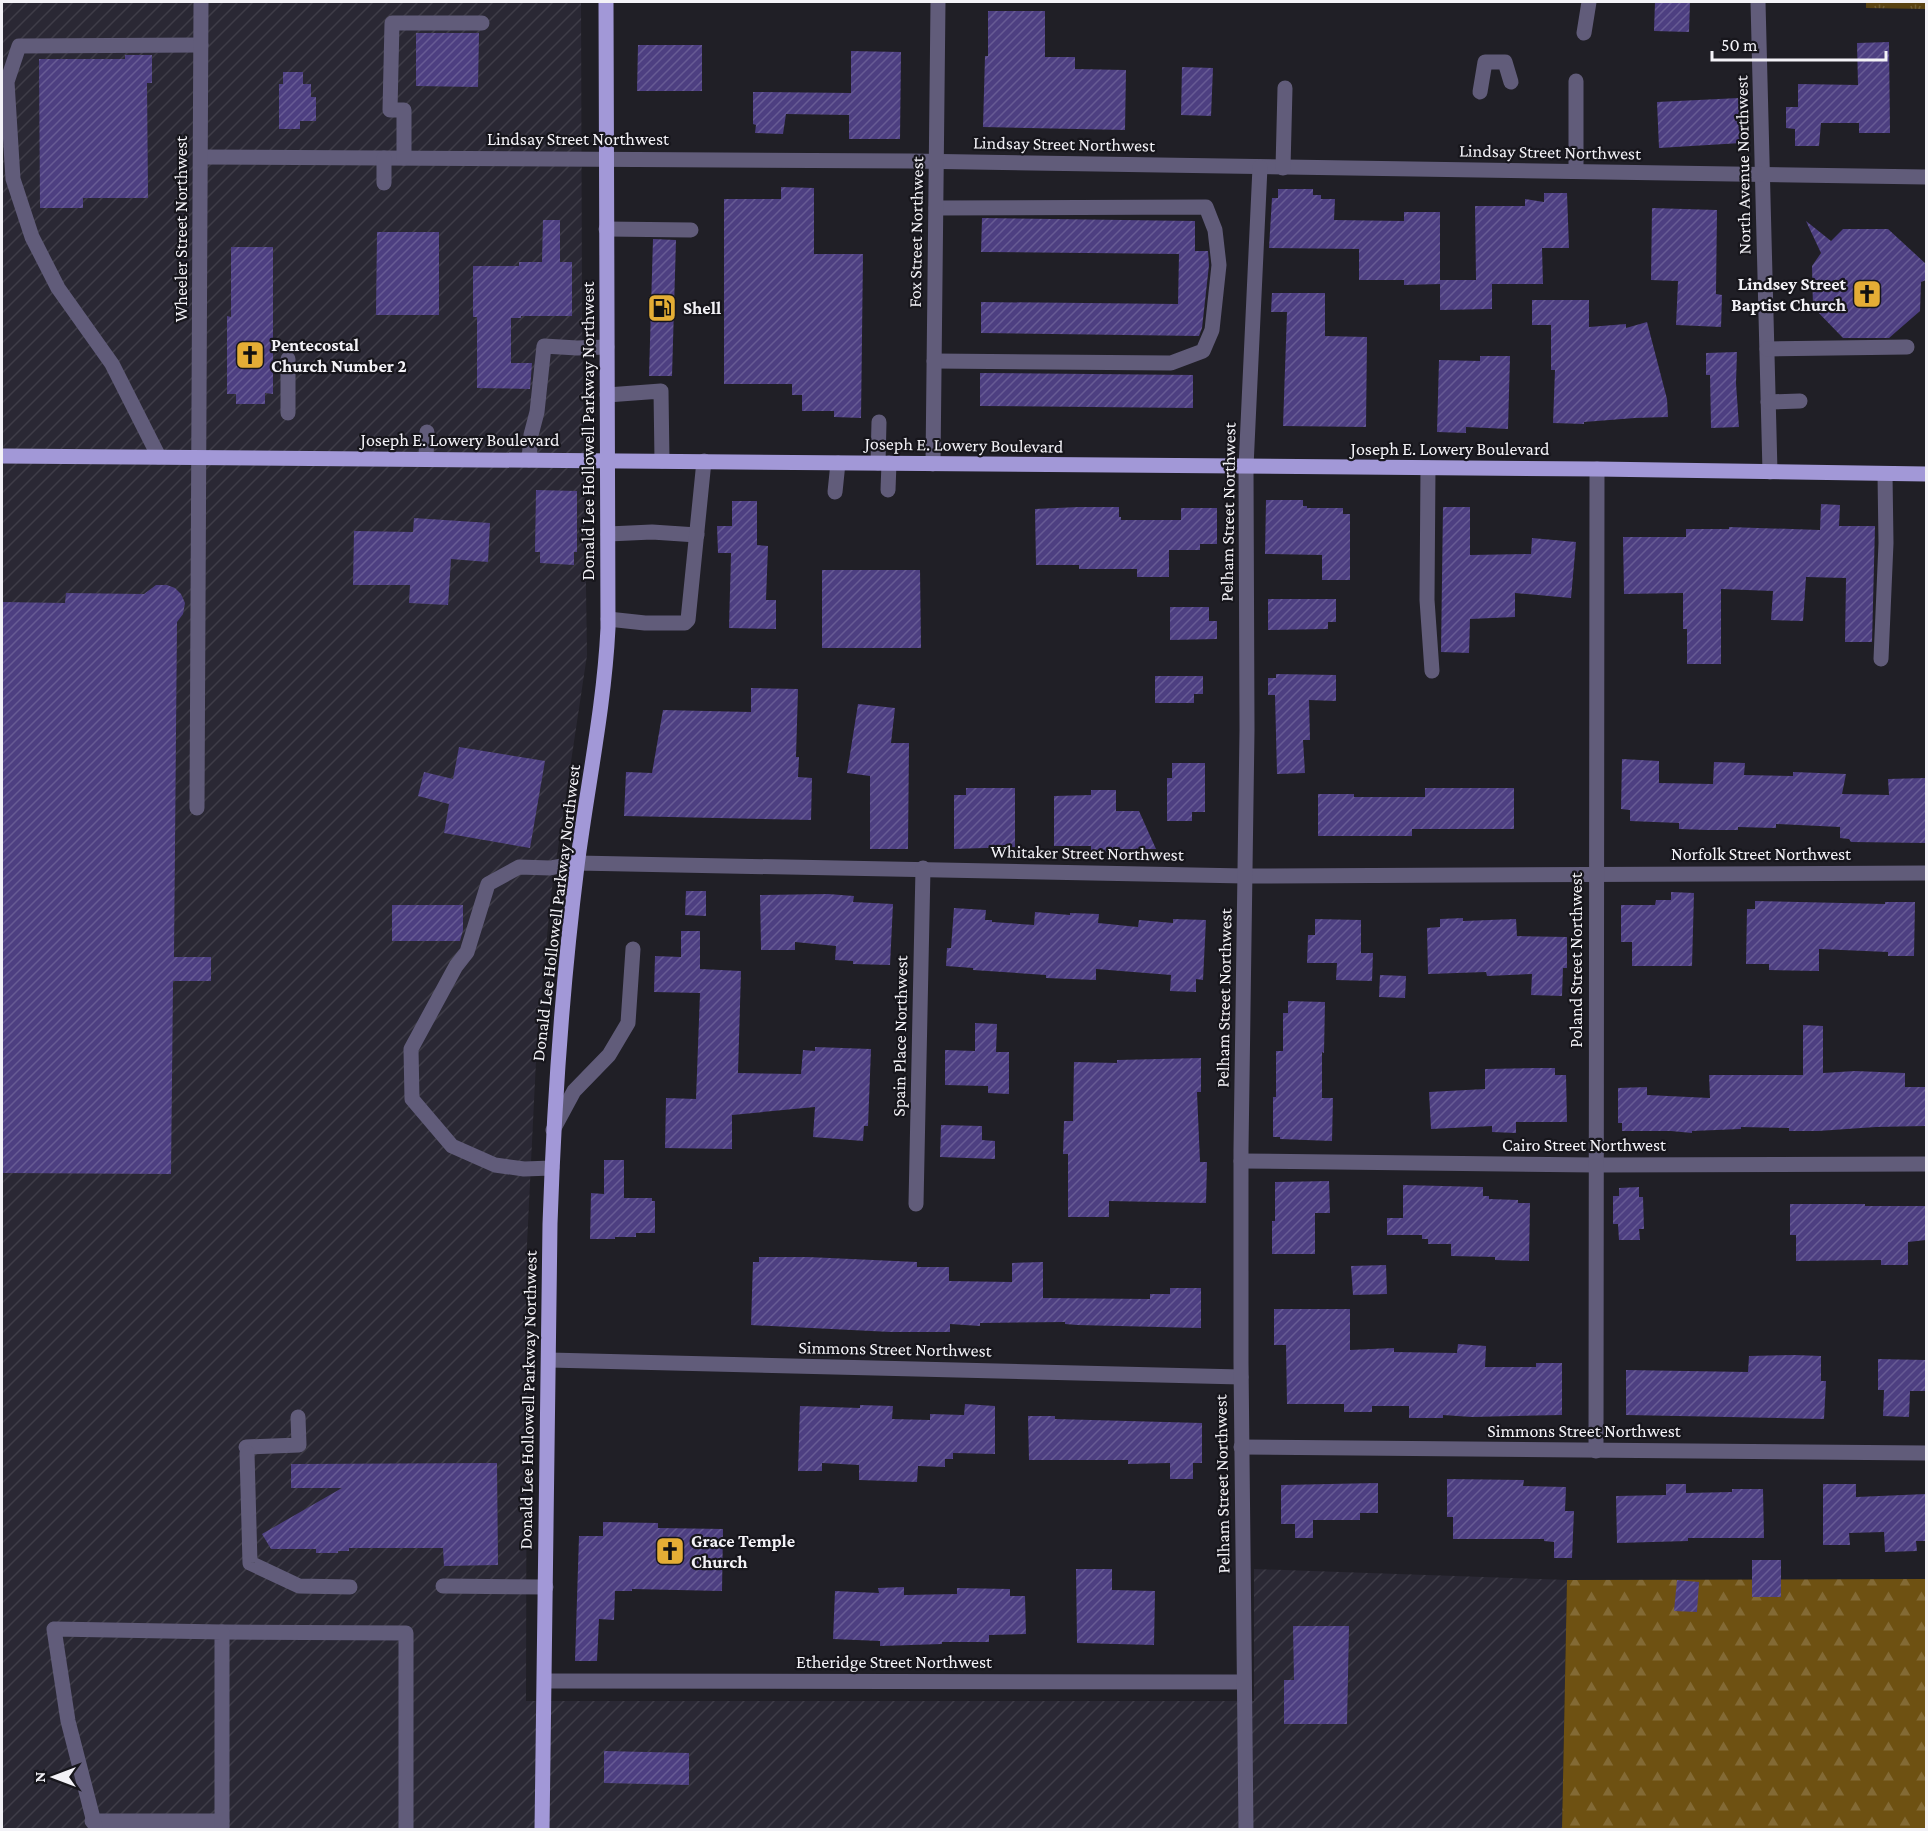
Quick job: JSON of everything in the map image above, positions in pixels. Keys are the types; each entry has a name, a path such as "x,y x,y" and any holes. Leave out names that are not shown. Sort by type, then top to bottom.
{"main road":[{"name":"Donald Lee Hollowell Parkway Northwest","path":"542,1830 553,1130 559,1031 577,863 601,711 608,619 606,2"},
{"name":"Joseph E. Lowery Boulevard","path":"2,456 1597,469 1926,474"}],"street":[{"name":"Wheeler Street Northwest","path":"197,808 201,2"},
{"name":"Fox Street Northwest","path":"933,464 938,2"},
{"path":"1584,33 1589,2"},
{"name":"North Avenue Northwest","path":"1758,2 1770,472"},
{"path":"404,158 404,110 390,110 392,23 482,23"},
{"path":"159,457 112,364 58,288 32,237 14,179 7,82 19,46 201,45"},
{"path":"1480,92 1485,63 1505,62 1511,82"},
{"path":"1576,81 1576,171"},
{"path":"1283,168 1285,88"},
{"name":"Lindsay Street Northwest","path":"201,157 606,158 1926,177"},
{"path":"384,158 384,183"},
{"name":"Pelham Street Northwest","path":"1246,1830 1241,1447 1241,1161 1245,876 1246,467 1260,167"},
{"path":"934,362 1171,363 1203,351 1212,330 1219,265 1215,230 1206,207 936,208"},
{"path":"606,229 691,230"},
{"path":"529,460 531,435 537,412 543,346 607,347"},
{"path":"1767,349 1907,347"},
{"path":"288,359 288,412"},
{"path":"607,395 661,391 662,461"},
{"path":"1768,402 1800,401"},
{"path":"879,422 888,490"},
{"path":"426,459 427,432"},
{"path":"608,619 645,623 685,623 688,620 704,461"},
{"path":"835,492 838,463"},
{"path":"1428,468 1427,600 1432,671"},
{"name":"Poland Street Northwest","path":"1596,1451 1597,469"},
{"path":"1881,659 1886,543 1885,474"},
{"path":"608,534 652,531 698,535"},
{"name":"Whitaker Street Northwest","path":"552,1168 524,1169 495,1166 452,1146 412,1099 411,1049 466,952 488,884 519,867 550,868 577,863 1245,876 1596,874"},
{"name":"Spain Place Northwest","path":"916,1204 923,868"},
{"name":"Norfolk Street Northwest","path":"1596,874 1926,873"},
{"path":"553,1130 574,1091 609,1055 628,1023 633,949"},
{"name":"Cairo Street Northwest","path":"1241,1161 1596,1165 1926,1164"},
{"name":"Simmons Street Northwest","path":"549,1360 1241,1377"},
{"path":"298,1418 299,1445 246,1450 250,1563 299,1586 350,1587"},
{"name":"Simmons Street Northwest","path":"1241,1447 1926,1454"},
{"path":"443,1586 546,1587"},
{"path":"222,1632 222,1825 94,1825 68,1721 54,1629 406,1633 406,1830"},
{"name":"Etheridge Street Northwest","path":"545,1681 1244,1682"}],"shaded area":[{"path":"2,2 581,2 582,317 587,655 551,895 537,1040 527,1244 526,1701 1254,1701 1254,1569 1567,1580 1562,1829 2,1830"}],"green space":[{"path":"1866,2 1926,2 1926,9 1866,8"},
{"path":"1926,1579 1926,1829 1562,1830 1567,1580"}],"building":[{"path":"1655,2 1690,2 1689,32 1654,31"},
{"path":"988,11 1045,11 1045,57 1075,57 1075,69 1126,70 1125,130 983,127 985,56 988,56"},
{"path":"416,33 479,33 478,87 416,86"},
{"path":"1889,42 1890,133 1859,133 1859,123 1821,123 1819,146 1795,146 1795,129 1786,128 1786,107 1798,107 1798,84 1858,85 1857,43"},
{"path":"638,45 702,45 702,91 637,91"},
{"path":"851,51 901,52 900,139 849,139 849,115 786,114 783,134 755,133 753,92 851,93"},
{"path":"125,55 152,55 152,83 147,83 148,198 83,198 83,208 40,208 39,59 125,59"},
{"path":"1182,67 1213,68 1211,116 1181,115"},
{"path":"283,72 303,72 303,84 311,84 311,97 316,97 316,121 300,121 300,129 279,129 279,84 283,84"},
{"path":"1739,98 1741,143 1659,148 1657,102"},
{"path":"781,187 814,188 814,254 863,254 861,418 834,417 834,411 802,411 802,395 792,395 792,384 724,384 724,199 781,199"},
{"path":"1278,189 1313,189 1313,195 1321,195 1321,199 1335,199 1334,220 1404,221 1404,212 1440,212 1440,284 1404,285 1404,280 1359,280 1359,249 1269,248 1272,198 1278,198"},
{"path":"1544,193 1567,193 1569,248 1542,248 1543,284 1492,284 1492,309 1440,310 1440,280 1476,280 1475,206 1525,206 1525,199 1544,202"},
{"path":"1652,208 1717,210 1716,294 1722,295 1721,327 1676,325 1678,281 1651,280"},
{"path":"982,218 1195,221 1195,251 1208,251 1209,265 1202,328 1199,336 981,333 981,302 1178,304 1179,254 981,252"},
{"path":"543,220 560,220 560,262 572,262 572,316 511,318 511,363 532,363 530,389 477,388 477,317 473,317 473,266 519,266 519,262 542,262"},
{"name":"Lindsey Street Baptist Church","path":"1806,221 1831,241 1843,229 1888,229 1926,264 1926,280 1921,282 1920,311 1889,338 1843,338 1813,307 1812,266 1821,253"},
{"path":"377,232 439,232 439,315 376,315"},
{"name":"Shell","path":"653,239 676,240 672,376 649,376"},
{"name":"Pentecostal Church Number 2","path":"231,247 273,247 273,394 265,393 265,404 236,404 236,394 227,394 227,316 231,317"},
{"path":"1272,293 1325,293 1325,336 1367,337 1366,427 1283,426 1287,312 1271,312"},
{"path":"1532,300 1589,300 1589,327 1626,324 1626,328 1647,322 1667,399 1668,417 1584,422 1584,424 1553,423 1555,370 1551,370 1551,325 1532,325"},
{"path":"1737,352 1736,383 1739,427 1711,428 1710,375 1706,375 1706,353"},
{"path":"1480,356 1510,356 1508,429 1466,427 1466,433 1437,432 1439,360 1480,361"},
{"path":"980,373 1193,375 1193,408 980,406"},
{"path":"536,490 577,491 577,552 574,552 574,565 540,563 540,552 535,552"},
{"path":"1266,500 1303,500 1303,506 1307,508 1343,508 1343,514 1350,514 1350,580 1322,580 1322,555 1265,554"},
{"path":"732,501 757,501 757,545 768,546 766,600 776,600 776,629 729,628 731,553 718,553 717,526 732,526"},
{"path":"1821,504 1840,505 1839,526 1875,526 1872,642 1845,642 1846,578 1806,577 1803,621 1771,620 1773,591 1721,589 1721,664 1687,664 1687,629 1683,629 1683,593 1624,594 1623,537 1686,537 1686,529 1729,529 1729,527 1820,530"},
{"path":"1119,507 1121,520 1181,520 1181,508 1217,508 1217,544 1200,544 1200,550 1169,550 1169,577 1137,577 1137,569 1079,569 1079,565 1036,565 1035,509"},
{"path":"1443,507 1470,507 1470,555 1531,554 1532,538 1576,542 1571,598 1515,593 1515,617 1470,619 1469,653 1441,652"},
{"path":"414,518 490,523 488,562 451,559 448,605 409,603 410,585 353,585 354,531 413,532"},
{"path":"822,570 920,570 921,648 822,648"},
{"path":"156,585 175,588 185,603 183,614 177,622 174,957 211,957 211,981 173,981 171,1174 2,1173 2,602 65,603 66,593 144,594"},
{"path":"1268,599 1336,599 1336,622 1328,622 1328,629 1268,630"},
{"path":"1170,607 1209,607 1209,621 1217,621 1217,639 1170,640"},
{"path":"1276,674 1336,675 1336,701 1309,700 1310,740 1303,740 1305,773 1277,774 1275,695 1268,695 1268,678 1276,678"},
{"path":"1155,676 1203,676 1203,694 1194,694 1194,703 1155,703"},
{"path":"751,688 798,689 796,757 799,757 798,777 812,778 811,820 624,816 626,772 652,773 663,710 751,712"},
{"path":"858,704 895,708 891,743 909,743 908,849 870,849 870,776 847,773"},
{"path":"459,747 545,761 530,848 444,833 449,804 418,796 424,772 453,779"},
{"path":"1622,759 1659,761 1659,783 1713,784 1714,762 1745,763 1744,775 1793,776 1793,772 1846,774 1842,794 1889,795 1888,779 1926,778 1926,843 1851,842 1849,839 1840,838 1840,827 1776,824 1776,828 1738,827 1738,830 1707,830 1679,829 1679,823 1630,821 1630,810 1621,809"},
{"path":"1172,763 1205,763 1205,812 1192,812 1192,821 1167,821 1167,778 1172,778"},
{"path":"966,788 1015,788 1015,847 954,849 954,795 966,795"},
{"path":"1425,788 1514,788 1514,829 1412,829 1412,836 1318,836 1318,794 1354,794 1354,797 1425,797"},
{"path":"1091,790 1116,790 1116,811 1139,811 1156,849 1116,849 1116,851 1091,852 1091,846 1054,846 1054,796 1091,795"},
{"path":"686,891 706,891 706,916 685,915"},
{"path":"1671,892 1694,893 1692,966 1632,966 1632,942 1621,942 1621,905 1655,905 1656,900 1671,900"},
{"path":"760,895 854,896 853,902 893,904 890,965 853,964 853,961 835,960 836,946 795,942 795,950 761,950"},
{"path":"1755,901 1885,904 1885,902 1915,902 1914,956 1888,956 1888,952 1819,949 1819,971 1769,970 1769,964 1746,964 1747,909 1755,909"},
{"path":"392,905 463,905 463,930 460,941 392,941"},
{"path":"954,908 986,910 985,920 992,920 992,922 1034,925 1035,912 1070,915 1070,913 1099,914 1098,923 1138,927 1139,920 1173,923 1173,919 1206,920 1203,980 1196,979 1196,992 1170,991 1171,975 1096,969 1096,980 1046,978 1046,975 946,966 947,948 951,948"},
{"path":"1463,918 1463,921 1516,919 1517,936 1567,937 1567,968 1563,968 1562,996 1531,995 1532,974 1487,976 1486,972 1428,974 1427,928 1440,927 1440,919"},
{"path":"1315,919 1361,920 1361,953 1373,953 1372,981 1336,980 1337,963 1307,963 1308,935 1315,935"},
{"path":"681,931 700,931 700,969 741,971 738,1073 801,1074 803,1050 815,1051 815,1047 871,1049 868,1126 864,1126 863,1141 813,1137 815,1107 732,1115 732,1149 665,1148 666,1098 696,1099 700,993 654,992 655,956 681,957"},
{"path":"1380,975 1406,976 1405,998 1379,997"},
{"path":"1288,1001 1325,1002 1322,1098 1333,1098 1332,1141 1273,1137 1276,1051 1283,1051 1283,1013 1288,1013"},
{"path":"975,1023 997,1024 996,1052 1009,1052 1009,1094 988,1093 988,1086 945,1085 945,1050 975,1051"},
{"path":"1803,1025 1823,1026 1823,1073 1855,1071 1905,1073 1905,1087 1926,1087 1926,1126 1818,1131 1741,1127 1741,1129 1692,1131 1692,1133 1622,1131 1622,1123 1618,1123 1618,1088 1647,1087 1647,1095 1710,1098 1709,1075 1803,1075"},
{"path":"1201,1058 1201,1092 1197,1092 1200,1162 1207,1162 1206,1203 1109,1201 1109,1217 1068,1217 1068,1154 1063,1154 1064,1121 1073,1121 1074,1062 1117,1063 1117,1060"},
{"path":"1555,1068 1555,1075 1566,1075 1567,1122 1516,1122 1516,1133 1492,1132 1492,1126 1431,1129 1429,1092 1485,1089 1485,1069"},
{"path":"941,1125 982,1126 982,1140 995,1141 995,1159 940,1157"},
{"path":"604,1160 624,1160 624,1198 652,1198 652,1201 655,1201 655,1233 636,1233 636,1237 615,1237 615,1239 590,1239 591,1193 604,1194"},
{"path":"1329,1181 1330,1213 1315,1213 1315,1254 1272,1254 1275,1182"},
{"path":"1403,1185 1483,1187 1483,1196 1489,1196 1489,1199 1518,1200 1518,1203 1530,1203 1529,1261 1495,1260 1495,1257 1451,1256 1451,1244 1428,1244 1428,1239 1422,1239 1422,1235 1387,1235 1387,1218 1403,1218"},
{"path":"1639,1187 1639,1197 1643,1197 1644,1229 1639,1229 1640,1240 1619,1240 1618,1224 1613,1224 1613,1196 1619,1196 1619,1188"},
{"path":"1790,1204 1926,1206 1926,1240 1908,1242 1908,1265 1881,1265 1881,1260 1796,1261 1796,1235 1790,1235"},
{"path":"759,1257 917,1262 917,1267 949,1267 949,1281 1012,1282 1012,1263 1043,1262 1043,1298 1150,1299 1150,1294 1170,1294 1170,1288 1201,1288 1201,1328 1077,1325 1065,1324 1065,1322 980,1323 980,1326 950,1324 950,1332 891,1332 751,1325 753,1262 759,1262"},
{"path":"1386,1265 1387,1294 1353,1295 1351,1266"},
{"path":"1274,1309 1350,1309 1350,1350 1394,1348 1394,1352 1457,1353 1458,1344 1486,1346 1485,1367 1536,1367 1536,1363 1562,1363 1562,1415 1472,1417 1443,1415 1443,1418 1409,1418 1409,1406 1372,1406 1372,1412 1344,1412 1344,1404 1287,1404 1286,1345 1274,1345"},
{"path":"1749,1356 1821,1356 1821,1381 1826,1381 1824,1419 1626,1415 1626,1370 1748,1372"},
{"path":"1878,1359 1926,1360 1926,1391 1910,1391 1909,1417 1883,1416 1884,1390 1878,1390"},
{"path":"965,1404 995,1406 995,1454 953,1453 953,1459 945,1459 945,1467 918,1466 917,1482 859,1480 859,1465 822,1463 822,1471 798,1471 800,1406 860,1408 860,1405 893,1406 892,1419 930,1420 930,1414 964,1415"},
{"path":"1028,1416 1055,1416 1055,1419 1202,1423 1202,1463 1193,1463 1193,1479 1170,1479 1170,1463 1128,1464 1128,1460 1029,1460"},
{"path":"497,1463 498,1565 444,1566 443,1548 349,1548 349,1551 338,1551 338,1553 316,1553 316,1549 271,1549 262,1534 342,1488 291,1488 291,1464"},
{"path":"1447,1479 1524,1480 1523,1486 1566,1487 1565,1511 1574,1511 1572,1558 1554,1558 1554,1542 1544,1541 1544,1539 1453,1539 1453,1517 1447,1517"},
{"path":"1378,1483 1378,1513 1360,1513 1360,1520 1313,1520 1313,1538 1295,1538 1295,1524 1281,1524 1281,1485"},
{"path":"1666,1484 1686,1484 1686,1493 1763,1489 1764,1538 1688,1538 1688,1541 1617,1543 1616,1496 1666,1495"},
{"path":"1823,1484 1856,1484 1856,1497 1926,1494 1926,1541 1916,1541 1917,1551 1885,1552 1884,1532 1849,1533 1850,1545 1823,1545"},
{"path":"603,1522 658,1523 658,1528 723,1529 722,1591 632,1589 632,1591 615,1591 614,1620 599,1619 597,1661 575,1661 579,1536 603,1536"},
{"path":"1752,1560 1781,1560 1781,1597 1752,1597"},
{"path":"1076,1569 1112,1569 1112,1590 1155,1591 1154,1645 1077,1643"},
{"path":"1677,1580 1699,1582 1697,1612 1674,1611"},
{"path":"904,1587 904,1595 957,1594 957,1588 1010,1589 1010,1596 1025,1596 1026,1634 989,1635 989,1642 880,1646 880,1641 833,1639 835,1591 879,1593 878,1588"},
{"path":"1293,1626 1349,1626 1347,1724 1284,1724 1284,1680 1294,1680"},
{"path":"604,1751 689,1753 689,1785 604,1783"}],"place":[{"name":"Lindsey Street Baptist Church","path":"1867,294"},
{"name":"Shell","path":"662,308"},
{"name":"Pentecostal Church Number 2","path":"250,355"},
{"name":"Grace Temple Church","path":"670,1551"}]}
